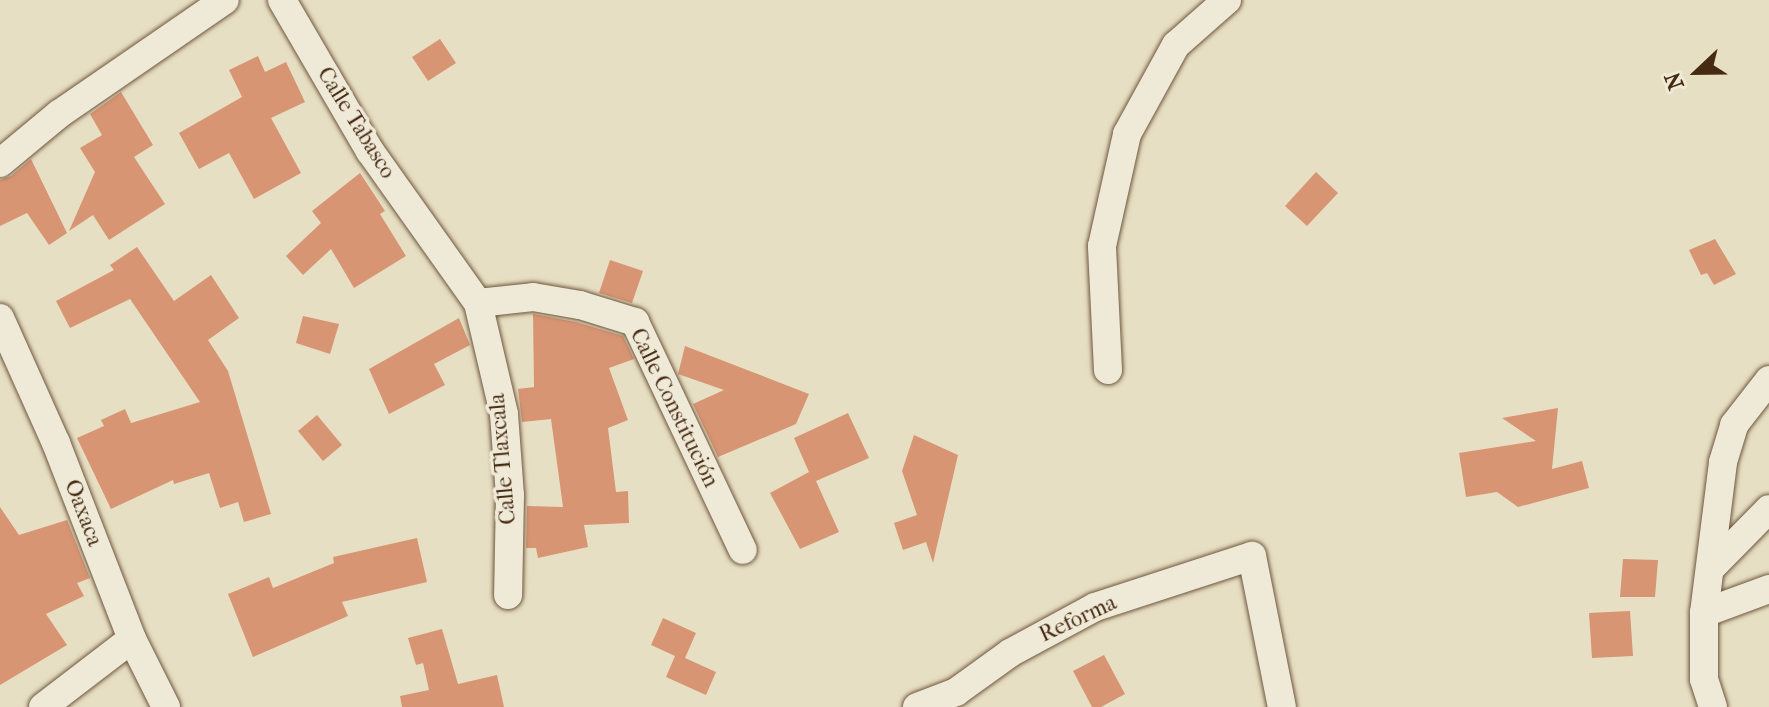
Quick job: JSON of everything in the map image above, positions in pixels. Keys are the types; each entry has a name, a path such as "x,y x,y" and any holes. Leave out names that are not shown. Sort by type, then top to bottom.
{"street":[{"path":"0,163 59,114 225,0"},
{"name":"Calle Tabasco","path":"282,0 370,151 436,243"},
{"path":"1108,370 1102,246 1127,134 1176,45 1227,0"},
{"name":"Calle Tlaxcala","path":"436,243 478,303 504,414 510,495 508,595"},
{"name":"Calle Constitución","path":"478,303 533,297 580,305 635,322 743,550"},
{"name":"Oaxaca","path":"0,318 56,443 132,639 166,707"},
{"path":"1713,707 1704,679 1704,613 1723,462 1734,425 1769,380"},
{"path":"1712,567 1769,509"},
{"name":"Reforma","path":"917,707 956,692 1010,653 1095,607 1252,556 1282,707"},
{"path":"1704,613 1769,589"},
{"path":"43,707 132,639"}],"building":[{"path":"440,39 456,63 428,81 412,57"},
{"path":"258,56 265,72 286,62 305,102 271,118 301,173 254,199 229,153 199,169 179,133 242,97 229,70"},
{"path":"121,92 153,145 134,157 165,204 109,240 93,215 69,231 95,172 80,148 102,135 90,114"},
{"path":"31,159 67,233 49,245 27,213 0,226 0,180 11,176"},
{"path":"1316,172 1338,193 1307,226 1285,206"},
{"path":"360,173 385,211 380,214 406,256 354,288 331,249 303,275 286,256 321,223 312,211"},
{"path":"1715,239 1736,274 1714,285 1707,273 1701,275 1689,250"},
{"path":"137,247 174,301 211,275 239,318 208,340 228,371 271,514 244,522 238,502 220,508 209,473 174,484 173,480 111,509 77,438 104,426 101,420 125,409 131,423 200,402 130,299 70,328 56,301 114,270 110,265"},
{"path":"610,260 643,271 632,303 599,293"},
{"path":"533,314 576,322 623,336 634,359 609,368 628,420 608,428 616,492 628,491 629,523 584,525 588,547 538,558 536,548 526,548 527,506 563,507 551,419 522,422 518,389 534,387"},
{"path":"303,316 339,324 330,354 296,343"},
{"path":"459,318 470,345 434,364 445,385 389,414 369,369"},
{"path":"685,346 809,394 796,424 718,457 693,404 724,390 678,374"},
{"path":"1558,408 1552,469 1582,461 1589,488 1518,507 1497,492 1466,497 1459,453 1536,441 1502,418"},
{"path":"848,413 869,458 816,481 839,532 800,549 770,493 809,472 794,438"},
{"path":"317,415 342,445 323,461 298,431"},
{"path":"914,435 958,455 933,563 926,542 903,550 894,523 917,515 902,471"},
{"path":"0,507 19,535 67,520 90,578 77,583 84,596 46,614 67,645 0,685"},
{"path":"417,538 427,582 342,602 348,616 253,657 228,594 269,577 273,588 334,563 333,557"},
{"path":"1623,559 1658,560 1655,597 1620,597"},
{"path":"1630,611 1633,656 1592,658 1589,613"},
{"path":"663,618 696,633 685,658 716,672 706,695 666,677 675,656 651,645"},
{"path":"442,629 458,684 497,675 504,707 402,707 400,696 429,690 423,663 416,665 408,638"},
{"path":"1104,655 1125,694 1101,707 1092,707 1073,671"}]}
